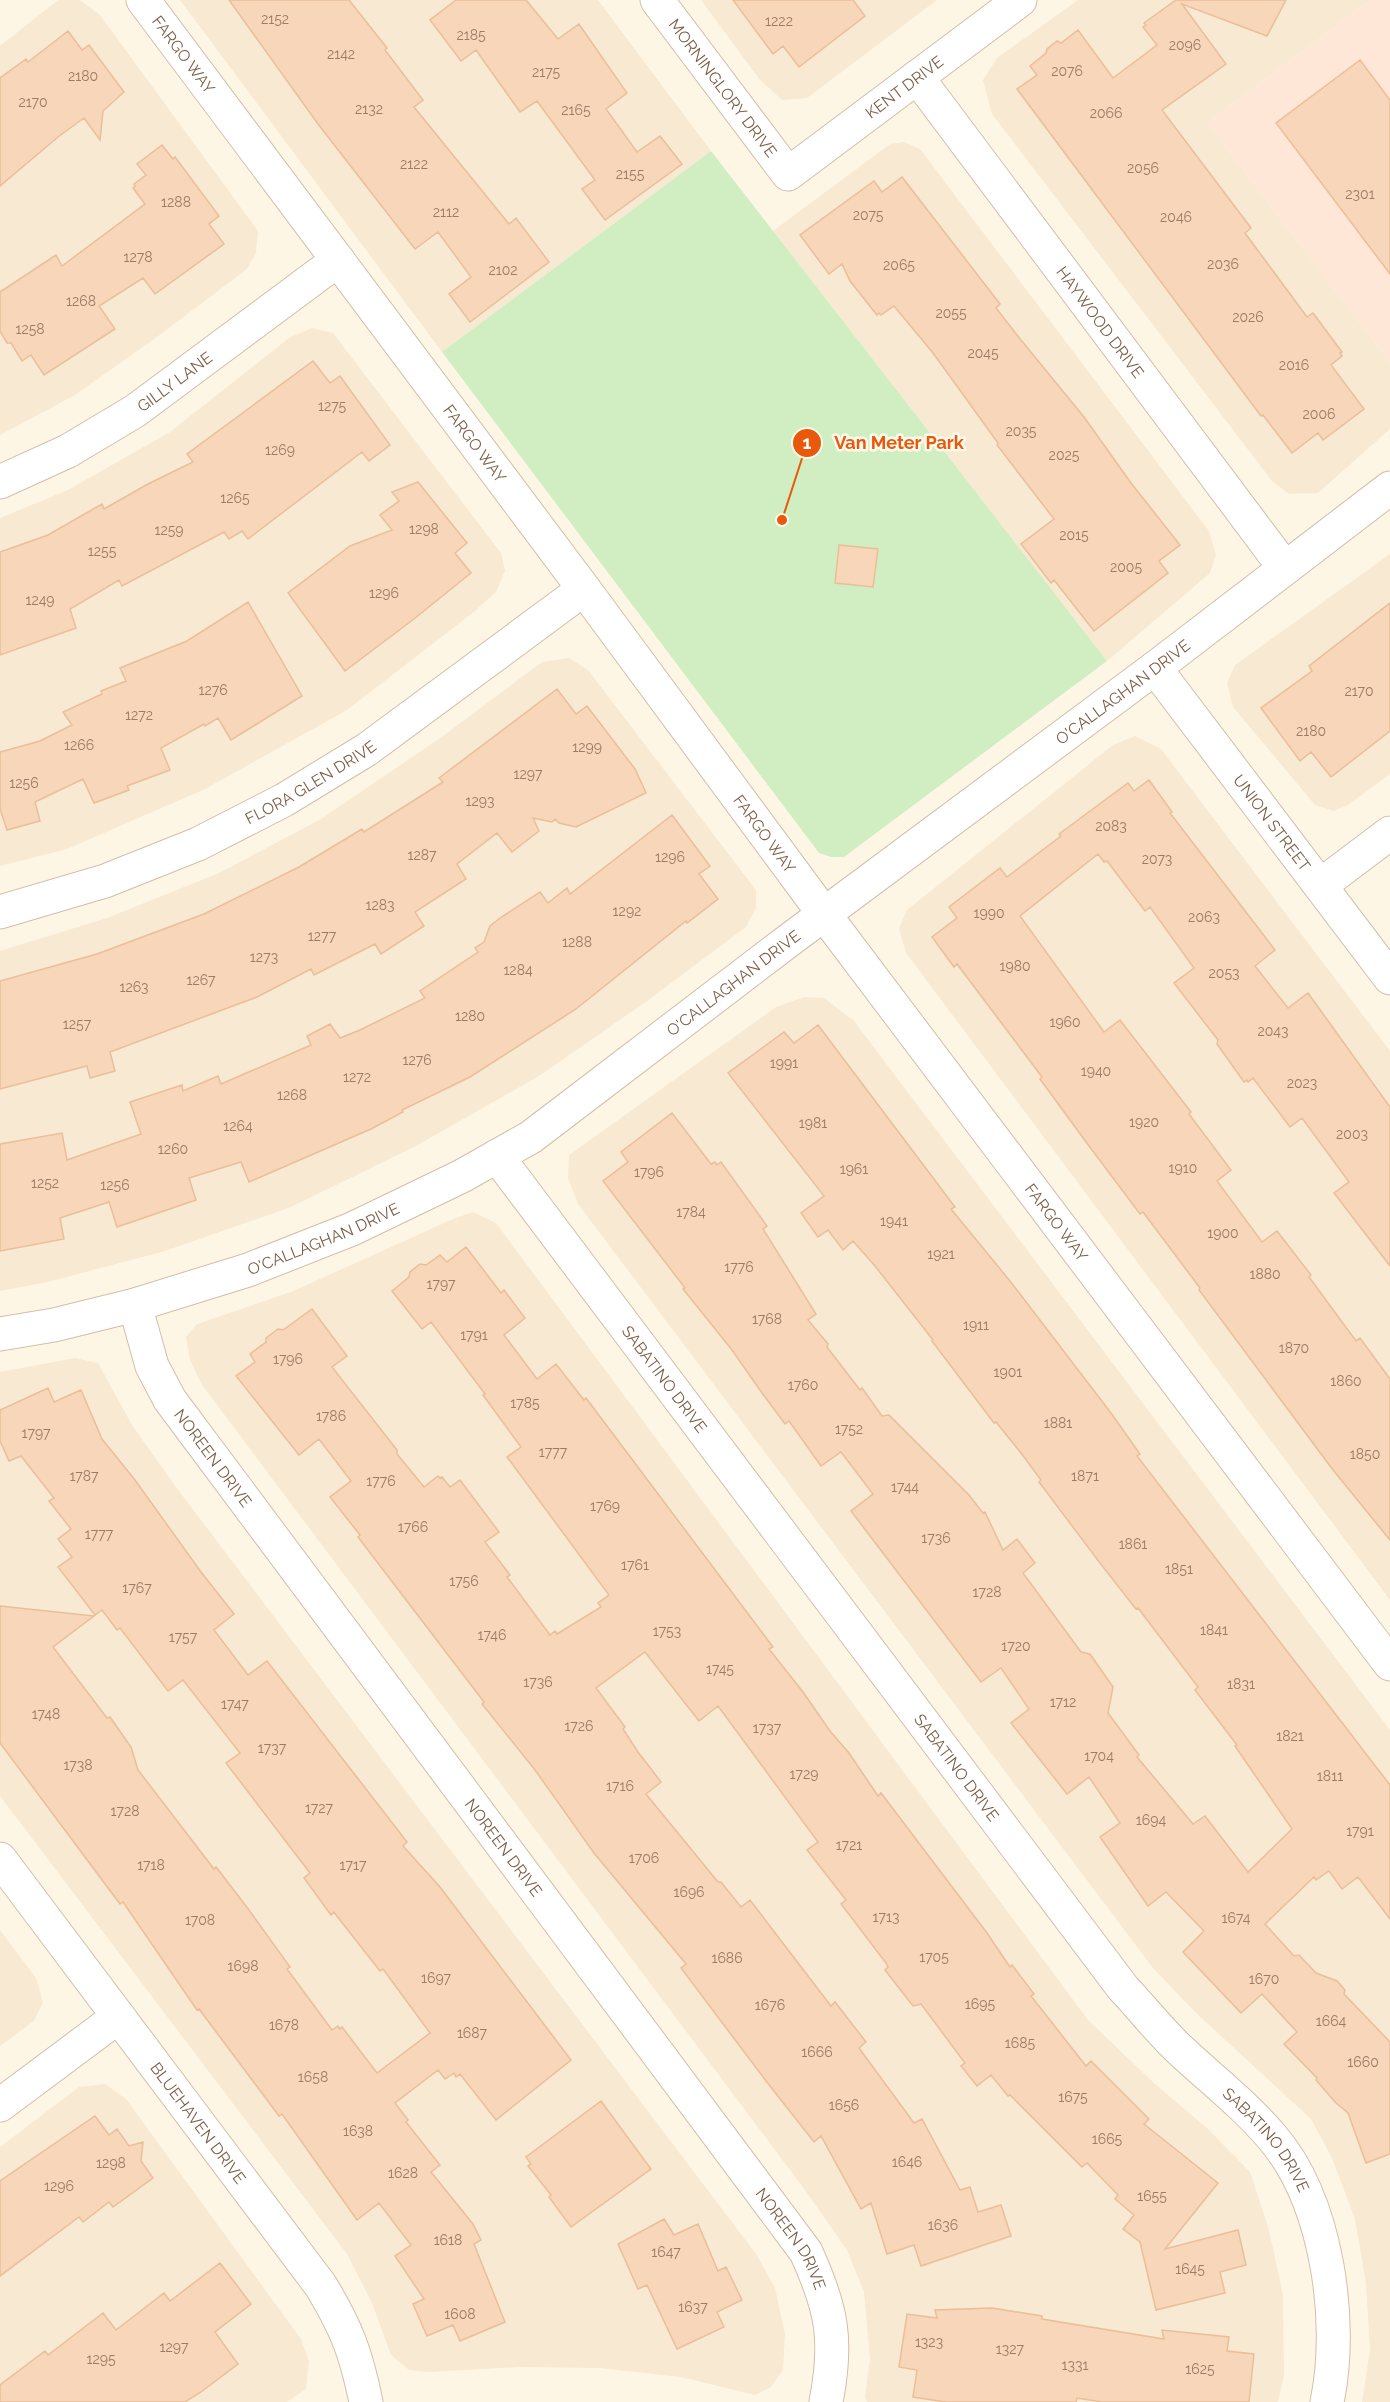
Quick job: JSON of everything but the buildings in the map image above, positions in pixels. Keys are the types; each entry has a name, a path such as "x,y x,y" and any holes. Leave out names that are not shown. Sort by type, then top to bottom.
{"street":[{"name":"FARGO WAY","path":"143,0 824,914 1390,1664"},
{"name":"MORNINGLORY DRIVE","path":"657,0 788,174"},
{"name":"KENT DRIVE","path":"788,174 1020,0"},
{"name":"HAYWOOD DRIVE","path":"918,77 1284,567"},
{"name":"GILLY LANE","path":"0,482 68,451 135,411 338,260"},
{"name":"O'CALLAGHAN DRIVE","path":"0,1334 54,1325 135,1305 248,1270 352,1229 531,1137 824,914 1155,668 1390,488"},
{"name":"FLORA GLEN DRIVE","path":"0,912 105,881 198,844 284,800 366,750 584,589"},
{"name":"UNION STREET","path":"1155,668 1390,978"},
{"path":"1321,885 1390,833"},
{"name":"SABATINO DRIVE","path":"497,1156 1123,1988 1177,2047 1273,2138 1298,2174 1311,2206 1327,2264 1334,2329 1327,2402"},
{"name":"NOREEN DRIVE","path":"135,1305 152,1366 170,1400 806,2252 823,2289 831,2326 832,2370 826,2402"},
{"name":"BLUEHAVEN DRIVE","path":"0,1859 321,2286 342,2320 357,2356 366,2402"},
{"path":"0,2105 118,2017"}],"shaded area":[{"path":"58,0 80,0 100,15 258,231 256,253 246,270 157,337 75,395 0,435 0,46"},
{"path":"180,0 598,0 711,151 442,352"},
{"path":"701,0 937,0 807,98 782,100 760,80"},
{"path":"1078,0 1370,0 1207,123 1390,363 1390,429 1318,493 1289,494 1272,481 992,114 983,80 997,58"},
{"path":"1370,0 1390,0 1390,363 1207,123"},
{"path":"904,142 920,149 1209,531 1216,555 1210,573 1107,661 773,231 890,144"},
{"path":"312,328 333,333 501,553 505,571 496,592 475,611 347,710 205,789 67,849 0,866 0,518 68,490 170,432 289,338"},
{"path":"1390,554 1390,774 1348,805 1334,811 1315,805 1233,707 1227,683 1235,665"},
{"path":"569,658 588,670 756,890 756,908 746,927 647,1001 539,1076 416,1146 291,1207 165,1251 48,1282 0,1291 0,951 107,918 219,873 321,819 443,736 542,662"},
{"path":"1135,736 1161,749 1390,1051 1390,1600 906,953 899,928 907,910 1113,745"},
{"path":"804,997 824,998 854,1021 1390,1730 1390,2402 1362,2402 1370,2350 1366,2284 1355,2219 1332,2158 1311,2119 1194,2011 1153,1968 578,1204 568,1178 569,1155 776,1007"},
{"path":"473,1212 496,1223 1088,2020 1155,2084 1209,2130 1250,2172 1269,2230 1283,2295 1284,2375 1278,2402 867,2402 865,2397 870,2359 864,2292 847,2250 805,2190 202,1385 190,1360 186,1337 197,1324 291,1292"},
{"path":"75,1358 98,1363 132,1425 176,1487 756,2254 775,2288 785,2334 783,2370 771,2387 755,2395 681,2377 599,2368 520,2367 429,2372 409,2370 391,2355 372,2303 347,2254 0,1796 0,1372"},
{"path":"0,1930 36,1978 43,2002 34,2021 0,2046"},
{"path":"105,2084 126,2099 301,2339 309,2361 306,2389 287,2402 0,2402 0,2147 79,2087"}],"green space":[{"path":"711,151 1107,661 844,857 831,857 819,853 442,352"}],"place":[{"name":"Van Meter Park","path":"782,520"}]}
